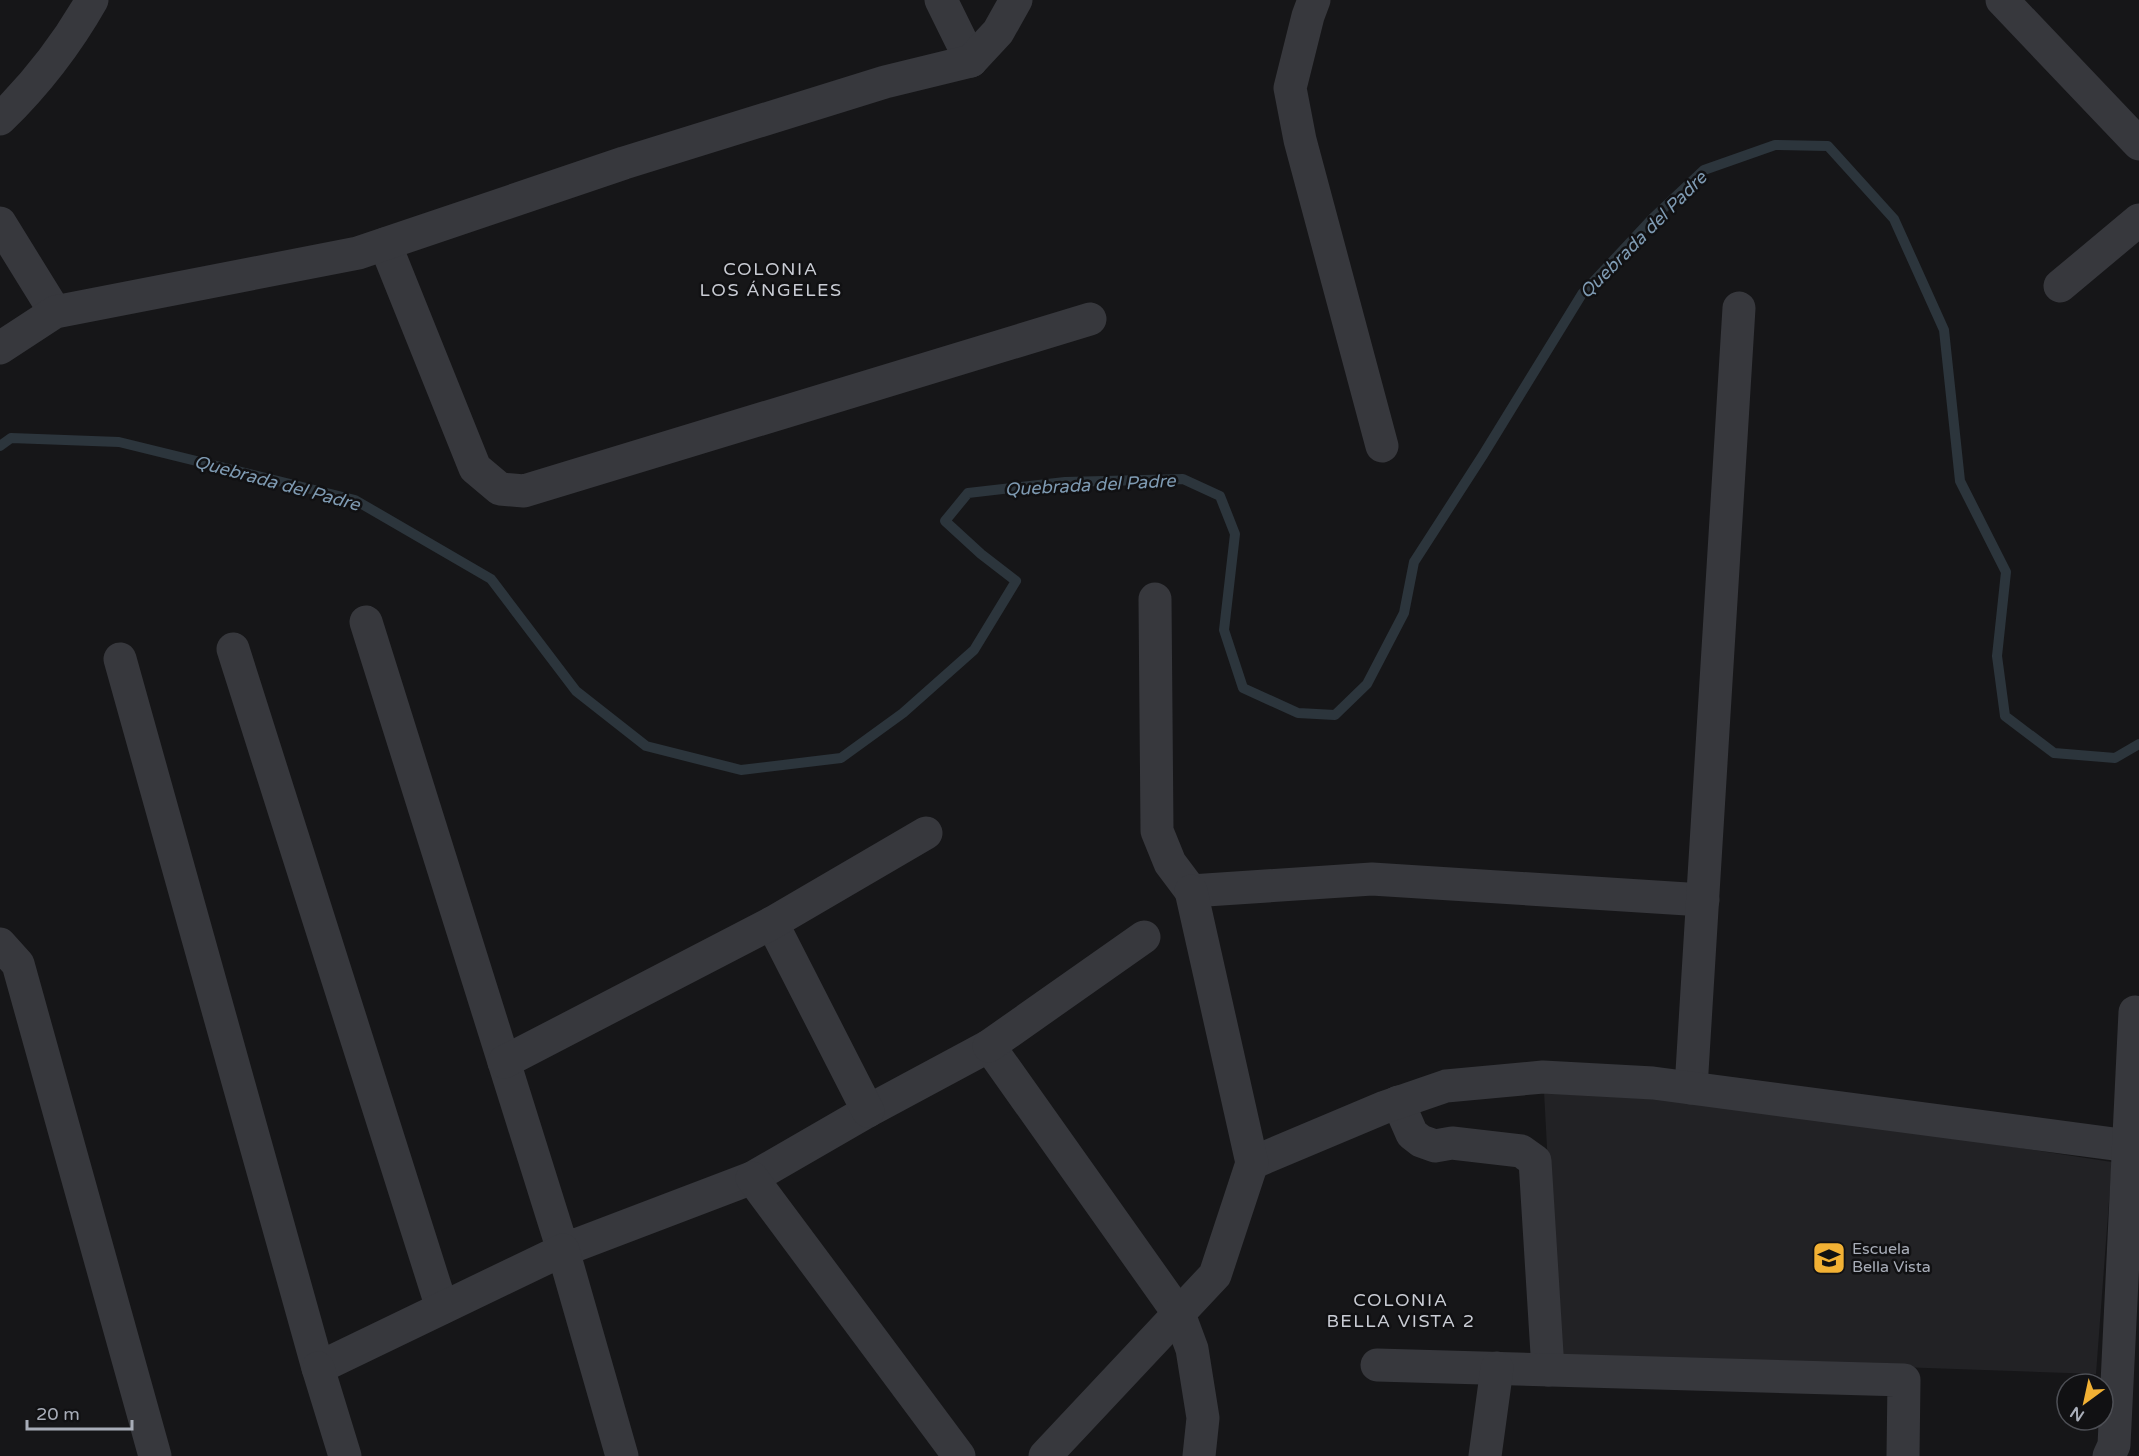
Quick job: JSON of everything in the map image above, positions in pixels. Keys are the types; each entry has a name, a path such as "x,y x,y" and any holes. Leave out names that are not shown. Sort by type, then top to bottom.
{"street":[{"path":"0,119 29,91 77,28 92,0"},
{"path":"941,0 971,61"},
{"path":"0,348 55,312 358,253 635,160 885,82 971,61 998,32 1016,0"},
{"path":"1314,0 1290,88 1299,140 1382,446"},
{"path":"2002,0 2139,144"},
{"path":"2060,286 2139,220"},
{"path":"0,223 55,312"},
{"path":"385,244 475,468 500,489 524,491 1090,319"},
{"path":"1691,1088 1739,308"},
{"path":"1045,1456 1215,1275 1252,1163 1191,891 1170,863 1157,831 1155,599"},
{"path":"366,622 563,1250 622,1456"},
{"path":"233,650 442,1308"},
{"path":"120,659 318,1368 345,1456"},
{"path":"504,1062 772,923 926,833"},
{"path":"1191,891 1372,879 1703,900"},
{"path":"772,923 868,1111"},
{"path":"318,1368 563,1250 752,1178 868,1111 989,1046 1144,937"},
{"path":"0,944 18,964 155,1456"},
{"path":"2109,1456 2114,1445 2135,1012"},
{"path":"989,1046 1179,1314 1192,1349 1203,1418 1199,1456"},
{"path":"1252,1163 1398,1102 1446,1086 1543,1077 1653,1083 2129,1146"},
{"path":"1398,1102 1412,1134 1421,1141 1435,1146 1452,1143 1521,1151 1535,1161 1548,1370"},
{"path":"752,1178 959,1456"},
{"path":"1377,1365 1904,1380 1903,1456"},
{"path":"1485,1456 1497,1368"}],"shaded area":[{"name":"Escuela Bella Vista","path":"1544,1091 1689,1097 2112,1162 2096,1372 2055,1373 1558,1355"}],"waterway":[{"name":"Quebrada del Padre","path":"0,446 11,438 119,442 355,500 491,579 576,691 646,746 741,770 841,758 903,713 974,650 1016,581 981,554 945,521 968,493 1065,482 1183,479 1220,496 1235,534 1224,630 1243,688 1298,713 1335,715 1367,684 1404,613 1414,562 1582,294 1652,219 1704,170 1775,145 1828,146 1894,219 1944,330 1960,481 2006,572 1997,656 2005,716 2054,753 2115,758 2139,744"}],"place":[{"name":"Escuela Bella Vista","path":"1829,1258"}],"district":[{"name":"COLONIA LOS ÁNGELES","path":"771,279"},
{"name":"COLONIA BELLA VISTA 2","path":"1401,1310"}]}
